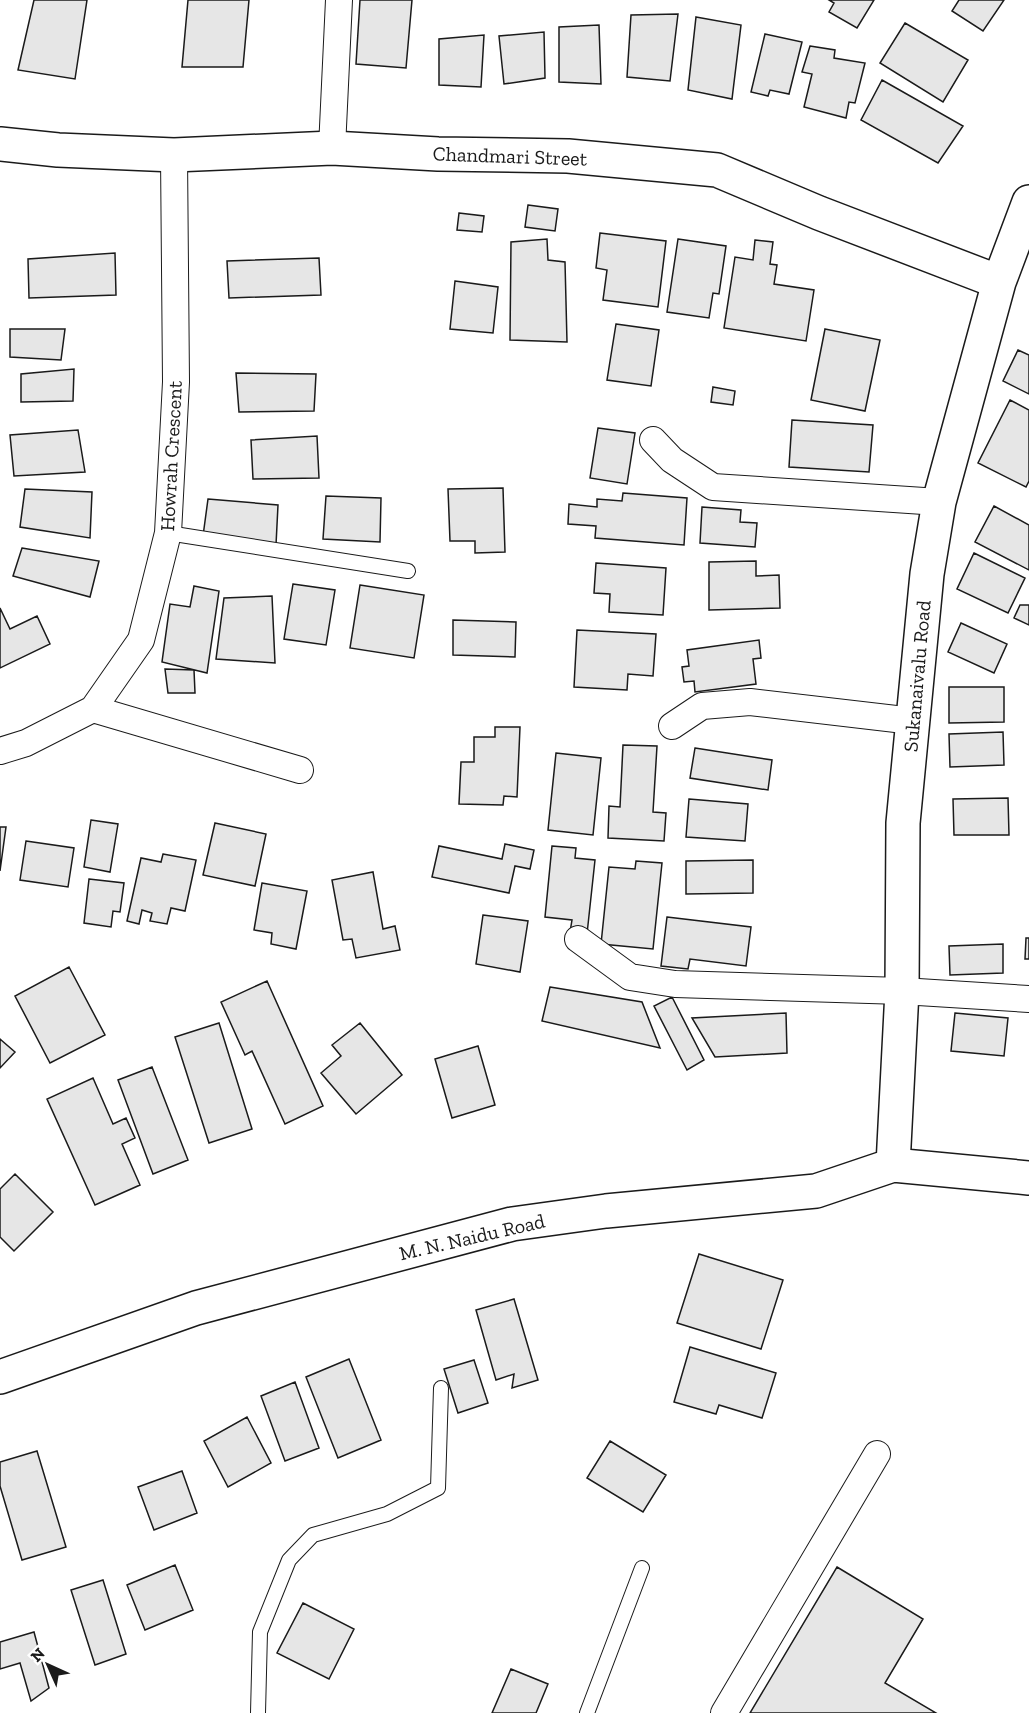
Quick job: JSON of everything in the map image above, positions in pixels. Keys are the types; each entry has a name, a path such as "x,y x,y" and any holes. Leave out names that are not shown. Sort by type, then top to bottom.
{"main road":[{"name":"Chandmari Street","path":"1,151 57,150 174,155 332,148 438,154 568,156 717,170 819,213 999,282"},
{"name":"Sukanaivalu Road","path":"893,1165 902,991 903,823 927,574 939,502 999,282 1029,202"},
{"name":"M. N. Naidu Road","path":"0,1377 196,1308 512,1224 606,1211 816,1191 893,1165 1029,1178"}],"street":[{"path":"332,148 339,0"},
{"name":"Howrah Crescent","path":"0,751 26,743 93,709 141,640 168,533 176,382 174,155"},
{"path":"653,440 672,460 713,487 939,502"},
{"path":"672,726 702,706 750,702 913,721"},
{"path":"93,709 300,770"},
{"path":"578,939 630,977 675,984 902,991 1029,999"},
{"path":"724,1713 877,1454"}],"lane":[{"path":"168,533 408,571"},
{"path":"258,1713 260,1632 289,1560 313,1535 387,1514 438,1488 441,1388"},
{"path":"587,1713 642,1568"}],"building":[{"path":"34,0 87,0 75,79 18,70"},
{"path":"188,0 249,0 243,67 182,67"},
{"path":"360,0 412,0 406,68 356,64"},
{"path":"829,0 874,0 857,28 829,12 834,3"},
{"path":"959,0 1004,0 983,31 952,11"},
{"path":"678,14 670,81 627,77 631,15"},
{"path":"696,17 741,25 732,99 688,90"},
{"path":"905,23 968,60 943,102 880,63"},
{"path":"599,25 601,84 559,82 559,27"},
{"path":"544,32 545,78 504,84 499,36"},
{"path":"765,34 802,42 789,94 770,90 768,96 751,92"},
{"path":"484,35 481,87 439,85 439,39"},
{"path":"810,46 835,50 834,58 865,63 855,103 849,102 846,118 804,107 812,74 802,72"},
{"path":"882,80 963,126 938,163 861,120"},
{"path":"528,205 558,209 555,231 525,227"},
{"path":"459,213 484,216 482,232 457,230"},
{"path":"600,233 666,241 658,307 603,300 607,270 596,268"},
{"path":"547,239 548,260 565,262 567,342 510,340 511,242"},
{"path":"678,239 726,246 719,294 713,293 709,318 667,312"},
{"path":"755,240 773,242 770,264 777,265 774,284 814,290 806,341 724,328 735,257 753,260"},
{"path":"115,253 116,295 29,298 28,259"},
{"path":"319,258 321,295 229,298 227,261"},
{"path":"455,281 498,287 493,333 450,329"},
{"path":"616,324 659,330 651,386 607,380"},
{"path":"10,329 65,329 61,360 10,357"},
{"path":"825,329 880,340 865,411 811,400"},
{"path":"1018,350 1029,355 1029,394 1003,381"},
{"path":"74,369 73,401 21,402 21,374"},
{"path":"236,373 316,374 314,411 239,412"},
{"path":"713,387 735,391 733,405 711,402"},
{"path":"1010,400 1029,410 1029,481 1026,487 978,463"},
{"path":"792,420 873,425 869,472 789,467"},
{"path":"598,428 635,433 627,484 590,478"},
{"path":"78,430 85,472 14,476 10,435"},
{"path":"317,436 319,478 253,479 251,440"},
{"path":"503,488 505,552 475,553 475,541 450,541 448,489"},
{"path":"25,489 92,492 90,538 20,527"},
{"path":"623,493 687,498 684,545 595,538 596,526 568,524 569,504 597,507 597,499 622,501"},
{"path":"326,496 381,498 380,542 323,539"},
{"path":"208,499 278,505 276,545 203,536"},
{"path":"994,506 1029,525 1029,570 975,542"},
{"path":"702,507 741,510 740,522 757,523 755,547 700,543"},
{"path":"22,548 99,561 90,597 13,576"},
{"path":"974,553 1025,578 1008,613 957,589"},
{"path":"756,561 756,576 779,575 780,608 709,610 709,562"},
{"path":"596,563 666,568 663,615 609,612 610,594 594,593"},
{"path":"293,584 335,590 326,645 284,639"},
{"path":"360,585 424,595 414,658 350,648"},
{"path":"194,586 219,591 207,673 162,662 170,604 190,607"},
{"path":"272,596 275,663 216,659 224,598"},
{"path":"1020,605 1029,605 1029,625 1014,618"},
{"path":"0,608 10,629 37,616 50,644 0,668"},
{"path":"453,620 516,622 515,657 453,655"},
{"path":"961,623 1007,644 994,673 948,652"},
{"path":"577,630 656,634 653,676 628,674 627,690 574,687"},
{"path":"759,640 761,658 753,659 756,684 695,692 694,681 684,682 682,667 689,666 687,650"},
{"path":"165,669 194,670 195,693 168,693"},
{"path":"949,687 1004,687 1004,722 949,723"},
{"path":"495,727 520,727 517,797 504,796 503,805 459,804 461,762 474,762 474,737 495,737"},
{"path":"1003,732 1004,765 950,767 949,734"},
{"path":"623,745 657,746 653,812 666,813 664,841 608,838 609,806 620,807"},
{"path":"695,748 772,760 768,790 690,778"},
{"path":"556,753 601,758 593,835 548,830"},
{"path":"1008,798 1009,835 954,835 953,799"},
{"path":"689,799 748,804 745,841 686,837"},
{"path":"91,820 118,824 110,872 84,867"},
{"path":"215,823 266,834 255,886 203,875"},
{"path":"0,827 6,827 0,871"},
{"path":"26,841 74,848 68,887 20,880"},
{"path":"505,844 534,850 530,869 515,866 509,893 432,877 439,846 502,859"},
{"path":"552,846 576,848 575,858 595,860 587,934 570,932 572,920 545,917"},
{"path":"163,854 196,860 185,911 171,908 167,924 150,921 152,913 142,910 139,924 127,921 141,858 161,862"},
{"path":"753,860 753,893 686,894 686,861"},
{"path":"636,861 662,863 653,949 601,944 609,867 635,869"},
{"path":"373,872 383,929 395,926 400,950 356,958 352,939 343,940 332,880"},
{"path":"89,879 124,883 120,912 113,911 111,927 84,923"},
{"path":"262,883 307,891 296,949 271,944 272,933 254,930"},
{"path":"483,915 528,921 520,972 476,964"},
{"path":"667,917 751,927 746,966 690,959 688,969 661,966"},
{"path":"1026,938 1029,938 1029,959 1025,959"},
{"path":"1003,944 1003,973 950,975 949,946"},
{"path":"69,967 105,1035 50,1063 15,996"},
{"path":"267,981 323,1106 285,1124 252,1051 245,1055 221,1002"},
{"path":"550,987 642,1002 660,1048 542,1021"},
{"path":"672,997 704,1060 687,1070 654,1006"},
{"path":"786,1013 787,1053 715,1057 692,1018"},
{"path":"955,1013 1008,1018 1004,1056 951,1051"},
{"path":"219,1023 252,1129 209,1143 175,1037"},
{"path":"360,1023 402,1075 356,1114 321,1073 341,1056 332,1045"},
{"path":"0,1039 15,1052 0,1068"},
{"path":"478,1046 495,1105 452,1118 435,1059"},
{"path":"152,1067 188,1160 153,1174 118,1080"},
{"path":"93,1078 113,1124 126,1118 135,1138 122,1144 140,1185 95,1205 47,1099"},
{"path":"15,1174 53,1212 14,1251 0,1237 0,1189"},
{"path":"699,1254 783,1280 761,1349 677,1323"},
{"path":"514,1299 538,1380 512,1388 514,1374 496,1380 476,1310"},
{"path":"690,1347 776,1373 762,1418 719,1405 716,1414 674,1402"},
{"path":"349,1359 381,1440 338,1458 306,1377"},
{"path":"474,1360 488,1403 458,1413 444,1369"},
{"path":"295,1382 319,1448 285,1461 261,1396"},
{"path":"247,1417 271,1463 228,1487 204,1441"},
{"path":"610,1441 666,1475 643,1512 587,1478"},
{"path":"37,1451 66,1547 22,1560 0,1486 0,1462"},
{"path":"182,1471 197,1513 154,1530 138,1487"},
{"path":"175,1565 193,1610 145,1630 127,1585"},
{"path":"837,1567 923,1619 885,1683 936,1713 750,1713"},
{"path":"103,1580 126,1654 95,1665 71,1590"},
{"path":"303,1603 354,1629 329,1679 277,1653"},
{"path":"34,1632 49,1688 31,1701 20,1663 0,1669 0,1642"},
{"path":"511,1669 548,1684 536,1713 492,1713"}]}
